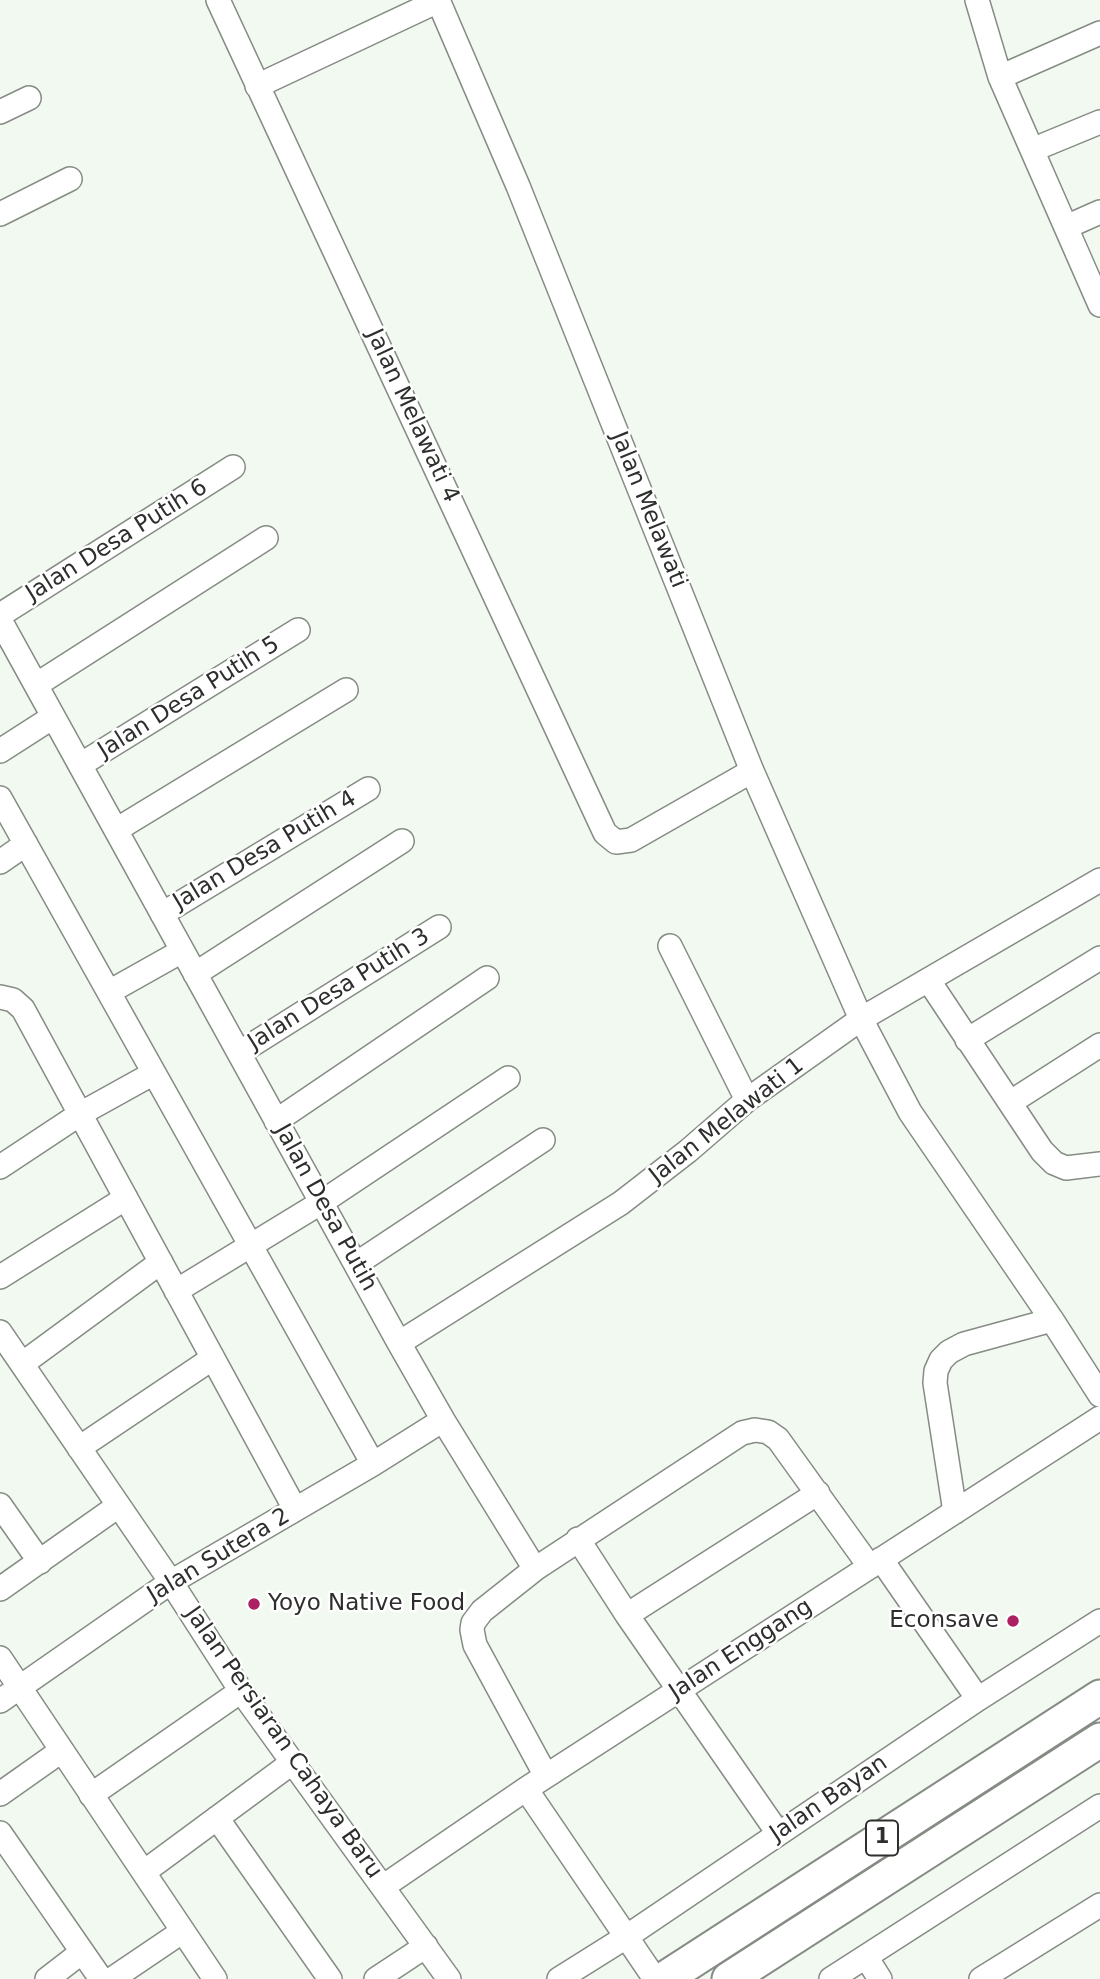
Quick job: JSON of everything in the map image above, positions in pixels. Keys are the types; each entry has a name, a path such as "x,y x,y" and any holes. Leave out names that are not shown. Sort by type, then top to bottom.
{"highway":[{"name":"1","path":"664,1979 1100,1697"},
{"name":"1","path":"729,1979 1100,1740"},
{"path":"889,1834 895,1847 913,1861"}],"street":[{"name":"Jalan Melawati 4","path":"218,0 605,833 616,842 631,840 752,771"},
{"path":"257,86 438,0"},
{"name":"Jalan Melawati","path":"438,0 518,186 752,771 861,1020 910,1112 1100,1395"},
{"path":"977,0 1000,77 1099,300"},
{"path":"1000,77 1100,33"},
{"path":"0,113 29,98"},
{"path":"1032,150 1100,122"},
{"path":"0,214 70,179"},
{"path":"1066,227 1100,212"},
{"name":"Jalan Desa Putih 6","path":"0,618 233,467"},
{"path":"36,685 266,538"},
{"name":"Jalan Desa Putih","path":"0,618 399,1343 535,1569"},
{"name":"Jalan Desa Putih 5","path":"80,765 298,630"},
{"path":"116,830 345,691"},
{"path":"0,751 53,717"},
{"name":"Jalan Desa Putih 4","path":"162,914 368,789"},
{"path":"0,798 373,1464"},
{"path":"195,974 402,841"},
{"path":"0,862 26,844"},
{"name":"Jalan Melawati 1","path":"399,1343 621,1203 747,1100 861,1020 1100,880"},
{"name":"Jalan Desa Putih 3","path":"239,1053 439,927"},
{"path":"670,946 747,1100"},
{"path":"109,992 182,951"},
{"path":"967,1040 1100,958"},
{"path":"276,1121 487,978"},
{"path":"929,981 1042,1151 1054,1163 1066,1168 1100,1164"},
{"path":"0,998 12,1000 23,1009 295,1509"},
{"path":"1019,1114 1100,1045"},
{"path":"0,1167 80,1114 154,1073"},
{"path":"176,1291 322,1202 508,1078"},
{"path":"356,1264 544,1140"},
{"path":"0,1277 126,1198"},
{"path":"22,1364 161,1262"},
{"path":"955,1512 935,1383 941,1360 964,1344 1052,1320"},
{"name":"Jalan Persiaran Cahaya Baru","path":"2,1340 22,1364 242,1691 449,1979"},
{"path":"79,1448 213,1358"},
{"name":"Jalan Enggang","path":"384,1886 526,1789 1100,1418"},
{"name":"Jalan Sutera 2","path":"0,1702 171,1582 443,1420"},
{"path":"546,1776 475,1645 472,1630 477,1616 535,1569 578,1539 742,1433 755,1430 768,1432 778,1438 978,1699"},
{"path":"627,1615 818,1493"},
{"path":"0,1505 40,1562"},
{"path":"0,1589 118,1506"},
{"path":"578,1539 627,1615 778,1833"},
{"name":"Jalan Bayan","path":"559,1979 626,1937 978,1699 1100,1621"},
{"path":"0,1658 215,1979"},
{"path":"91,1795 242,1691"},
{"path":"0,1794 61,1751"},
{"path":"144,1872 293,1762"},
{"path":"526,1789 654,1979"},
{"path":"831,1979 1100,1806"},
{"path":"217,1818 330,1979"},
{"path":"0,1833 101,1979"},
{"path":"981,1979 1100,1905"},
{"path":"112,1979 183,1931"},
{"path":"376,1979 426,1946"},
{"path":"47,1979 82,1952"},
{"path":"866,1957 880,1979"}],"place":[{"name":"Yoyo Native Food","path":"254,1604"},
{"name":"Econsave","path":"1013,1621"}]}
